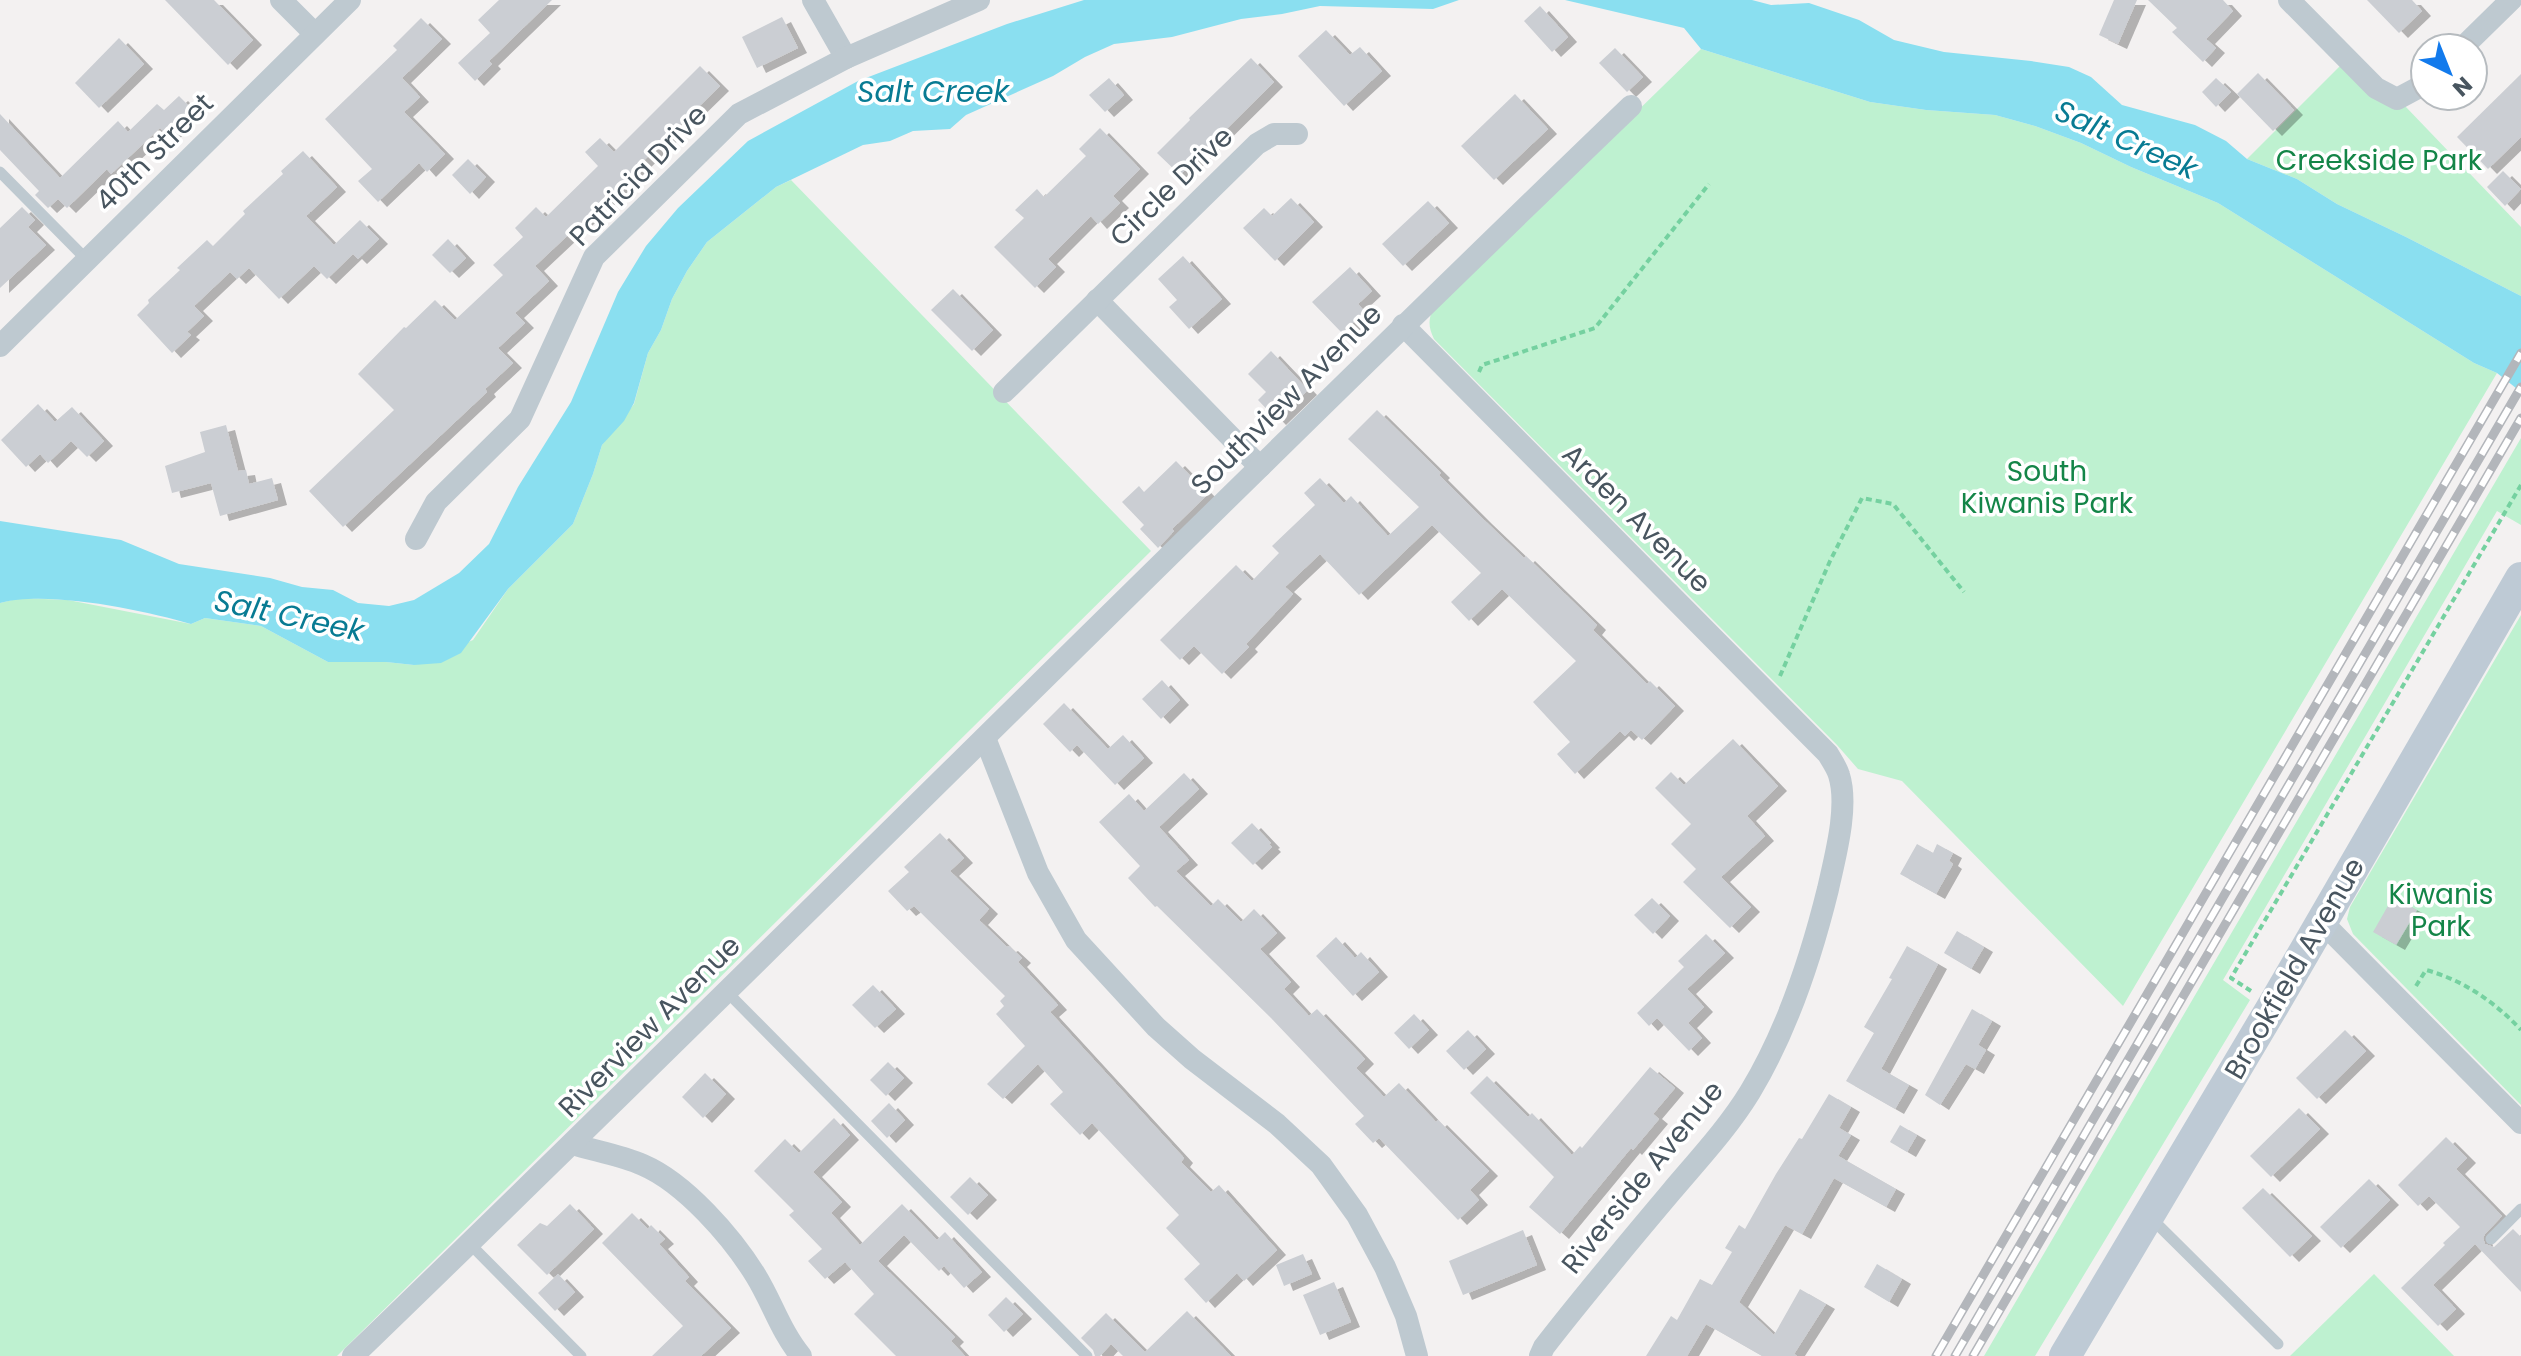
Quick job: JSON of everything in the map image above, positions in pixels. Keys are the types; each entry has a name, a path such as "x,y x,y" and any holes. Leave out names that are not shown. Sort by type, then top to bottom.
{"street":[{"path":"281,0 315,34"},
{"name":"40th Street","path":"0,346 350,0"},
{"path":"813,0 846,58"},
{"name":"Patricia Drive","path":"416,539 436,502 520,419 594,257 739,114 846,58 979,0"},
{"path":"2289,0 2376,88 2397,99 2409,93"},
{"path":"2478,32 2511,0"},
{"name":"Southview Avenue","path":"985,738 1403,325 1631,106"},
{"name":"Circle Drive","path":"1004,392 1257,144 1274,134 1297,134"},
{"path":"1097,300 1260,467"},
{"name":"Arden Avenue","path":"1403,325 1828,754"},
{"name":"Brookfield Avenue","path":"2065,1356 2273,1006 2521,578"},
{"path":"985,738 1038,873 1076,940 1156,1027 1192,1059 1277,1124 1321,1165 1357,1215 1385,1267 1406,1316 1417,1356"},
{"name":"Riverview Avenue","path":"353,1356 985,738"},
{"name":"Riverside Avenue","path":"1540,1356 1584,1295 1724,1130 1765,1064 1788,1014 1807,961 1837,851 1842,802 1839,776 1828,754"},
{"path":"2322,922 2521,1123"},
{"path":"572,1144 641,1164 665,1176 686,1193 739,1251 757,1278 788,1341 801,1356"}],"lane":[{"path":"0,172 87,260"},
{"path":"727,992 1087,1356"},
{"path":"2491,1239 2521,1209"},
{"path":"2148,1214 2278,1344"},
{"path":"470,1244 581,1356"}],"path":[{"path":"1470,393 1482,365 1595,328 1709,184"},
{"path":"2273,1006 2231,978 2521,485"},
{"path":"1771,697 1830,561 1862,498 1893,504 1964,592"},
{"path":"2405,1005 2426,970 2446,975 2485,998 2521,1030"}],"green space":[{"name":"South Kiwanis Park","path":"1701,49 1870,102 1995,115 2081,143 2218,203 2474,363 2497,373 2123,1006 1902,781 1858,769 1434,339 1430,325 1432,311"},
{"name":"Creekside Park","path":"2341,65 2405,106 2521,227 2521,296 2337,204 2297,179 2247,159"},
{"path":"791,180 1151,551 337,1356 0,1356 0,603 20,598 68,600 191,624 205,618 261,626 328,662 414,665 473,640 508,589 573,524 602,445 634,404 648,353 661,330 672,299 707,242 776,187"},
{"path":"2521,438 2521,525 2497,511 2223,980 2250,1000 2035,1356 1984,1356"},
{"name":"Kiwanis Park","path":"2521,615 2521,1105 2353,934 2347,919 2350,907"},
{"path":"2374,1274 2454,1356 2290,1356"}],"water":[{"name":"Salt Creek","path":"1084,0 1459,0 1433,9 1320,6 1241,19 1172,37 1114,44 1053,76 966,115 950,129 913,131 890,141 863,145 776,187 707,242 687,271 648,353 634,403 624,421 602,445 573,524 508,589 461,653 441,663 328,662 261,626 205,618 191,624 69,600 0,603 0,521 121,540 179,564 333,590 358,603 389,606 414,600 459,573 489,544 518,487 571,402 618,292 646,246 678,208 748,141 858,81 1007,24"},
{"name":"Salt Creek","path":"1565,0 1752,0 1771,5 1809,3 1859,20 1894,40 1944,52 2069,67 2091,77 2122,105 2195,125 2226,141 2247,159 2297,179 2337,204 2521,296 2521,392 2497,373 2474,363 2218,203 2081,143 1995,115 1870,102 1701,49 1684,28"}],"building":[{"path":"165,0 214,0 253,40 228,65"},
{"path":"499,0 552,0 489,61 492,64 475,81 458,63 490,33 478,20"},
{"path":"2114,0 2137,0 2118,44 2099,35"},
{"path":"2148,0 2223,0 2233,11 2206,39 2216,48 2203,62 2172,32 2177,28"},
{"path":"2367,0 2412,0 2422,11 2399,33"},
{"path":"1540,6 1568,37 1552,52 1524,21"},
{"path":"782,17 798,48 757,68 742,37"},
{"path":"421,18 442,39 402,78 420,97 404,112 445,154 427,172 419,163 378,202 358,181 372,169 325,119 397,50 393,46"},
{"path":"1326,30 1350,55 1360,47 1382,71 1344,106 1298,56"},
{"path":"119,38 144,64 99,108 75,83"},
{"path":"1615,48 1643,77 1627,92 1599,63"},
{"path":"1251,58 1274,82 1180,175 1157,153"},
{"path":"700,66 720,86 633,171 636,175 535,266 549,281 515,313 525,323 498,348 513,363 485,389 487,392 343,527 309,491 394,410 358,374 435,300 455,320 503,275 493,265 523,237 515,228 536,207 546,217 598,166 585,152 600,138 614,152"},
{"path":"2258,73 2294,110 2273,131 2237,94"},
{"path":"2521,74 2521,137 2488,169 2457,137 2482,112 2489,112 2489,106"},
{"path":"1109,78 1124,95 1105,112 1089,95"},
{"path":"2216,78 2231,92 2216,107 2202,92"},
{"path":"1515,94 1548,129 1494,180 1461,146"},
{"path":"179,96 194,111 168,136 160,128 111,174 107,169 67,208 58,199 48,208 35,195 39,191 0,150 0,114 60,178 118,121 128,132 157,104 164,110"},
{"path":"1100,128 1140,169 1113,196 1120,203 1098,224 1091,216 1048,259 1056,267 1035,288 994,247 1024,218 1015,210 1037,189 1044,197 1086,156 1079,149"},
{"path":"303,151 337,187 306,216 334,245 360,220 379,239 358,259 353,254 327,279 314,266 279,299 249,268 237,279 230,272 194,306 204,316 187,332 191,335 172,353 137,315 149,303 148,300 180,270 177,268 207,240 213,246"},
{"path":"468,159 486,177 470,194 452,175"},
{"path":"2503,171 2521,189 2505,206 2487,187"},
{"path":"1291,198 1314,222 1275,261 1243,228 1264,208 1272,216"},
{"path":"1428,201 1449,223 1403,266 1382,244"},
{"path":"22,207 35,220 28,227 46,245 0,288 0,228"},
{"path":"448,239 466,258 450,273 432,255"},
{"path":"1183,256 1222,299 1189,329 1169,307 1177,300 1158,279"},
{"path":"1350,267 1372,291 1358,304 1365,312 1342,333 1312,302"},
{"path":"953,289 993,330 972,351 931,310"},
{"path":"1271,351 1308,390 1277,420 1258,400 1266,392 1248,374"},
{"path":"38,404 55,422 72,407 104,441 87,457 71,441 48,463 40,454 26,467 1,440"},
{"path":"1377,410 1483,519 1597,625 1593,630 1647,684 1650,681 1675,706 1642,740 1631,730 1625,736 1620,731 1575,774 1557,754 1570,742 1533,702 1576,661 1502,589 1469,621 1451,602 1481,573 1432,525 1359,595 1320,554 1285,587 1293,594 1222,674 1194,646 1180,660 1160,640 1236,565 1252,581 1279,553 1272,546 1315,505 1304,493 1320,478 1344,503 1351,496 1388,536 1419,507 1348,439"},
{"path":"226,425 238,471 246,470 249,484 272,478 278,500 220,516 211,483 172,493 165,466 205,452 200,432"},
{"path":"1176,461 1208,494 1172,529 1174,531 1158,548 1140,529 1144,525 1122,502 1139,486 1144,492"},
{"path":"1162,680 1180,700 1161,719 1142,699"},
{"path":"1064,703 1108,749 1123,735 1144,758 1115,785 1077,745 1070,752 1043,724"},
{"path":"1733,739 1778,786 1747,816 1765,836 1721,877 1751,907 1730,928 1683,882 1696,869 1671,844 1691,824 1655,788 1671,772 1684,785"},
{"path":"1184,773 1199,789 1159,827 1189,860 1176,871 1211,906 1218,899 1241,922 1254,909 1277,933 1260,949 1291,982 1284,989 1309,1016 1317,1009 1365,1059 1356,1068 1384,1097 1399,1083 1489,1171 1470,1190 1479,1200 1458,1220 1379,1138 1373,1143 1355,1124 1364,1116 1271,1018 1128,878 1140,866 1099,822 1129,794 1144,811"},
{"path":"1252,823 1272,847 1253,865 1231,843"},
{"path":"940,833 964,858 950,871 989,909 979,920 1022,958 1018,962 1058,1005 1050,1012 1184,1158 1181,1162 1211,1192 1219,1185 1277,1250 1244,1281 1237,1273 1206,1303 1184,1279 1200,1264 1166,1228 1179,1215 1092,1123 1080,1135 1050,1104 1063,1092 1038,1064 1003,1099 987,1084 1025,1046 996,1014 1004,1006 1000,1001 1005,996 914,906 907,911 888,891 909,872 904,867"},
{"path":"1917,844 1933,853 1937,844 1953,853 1949,861 1953,864 1936,894 1900,874"},
{"path":"2393,897 2417,910 2396,945 2373,932"},
{"path":"1652,898 1670,916 1653,934 1634,915"},
{"path":"1957,931 1984,947 1971,969 1944,953"},
{"path":"1706,934 1725,953 1687,989 1704,1007 1688,1023 1702,1038 1689,1051 1657,1018 1649,1026 1637,1013 1684,967 1678,961"},
{"path":"1336,937 1355,958 1361,952 1379,972 1353,996 1316,956"},
{"path":"1907,946 1938,964 1881,1069 1909,1085 1895,1109 1846,1081 1874,1033 1864,1027"},
{"path":"873,985 896,1009 875,1028 852,1005"},
{"path":"1972,1009 1992,1021 1978,1045 1986,1050 1975,1069 1966,1064 1940,1105 1925,1095"},
{"path":"1414,1014 1429,1030 1409,1049 1394,1033"},
{"path":"1468,1030 1486,1049 1464,1070 1446,1051"},
{"path":"2345,1030 2366,1051 2317,1099 2296,1078"},
{"path":"888,1062 904,1078 886,1096 870,1080"},
{"path":"1650,1067 1675,1088 1653,1114 1659,1119 1560,1234 1529,1207 1554,1177 1470,1093 1487,1076 1528,1117 1532,1113 1572,1155 1580,1146 1582,1148"},
{"path":"705,1073 726,1094 703,1118 682,1097"},
{"path":"1829,1094 1851,1107 1839,1128 1851,1135 1838,1156 1896,1189 1886,1207 1834,1178 1802,1234 1785,1225 1739,1302 1774,1335 1800,1289 1826,1304 1794,1354 1797,1356 1762,1356 1706,1324 1687,1356 1646,1356 1671,1316 1677,1320 1700,1279 1712,1285 1732,1252 1725,1248 1739,1225 1745,1229 1776,1174"},
{"path":"889,1103 905,1120 887,1138 871,1121"},
{"path":"2299,1108 2320,1129 2271,1177 2250,1156"},
{"path":"834,1118 850,1135 813,1172 842,1202 831,1213 860,1245 902,1204 937,1240 945,1232 982,1272 964,1288 944,1266 939,1271 904,1235 878,1261 955,1337 951,1341 965,1356 896,1356 854,1314 874,1294 845,1262 825,1279 808,1261 822,1249 789,1215 794,1211 754,1171 785,1139 799,1153"},
{"path":"1900,1125 1917,1135 1907,1152 1890,1142"},
{"path":"2446,1137 2467,1158 2456,1169 2502,1216 2485,1234 2485,1244 2494,1247 2513,1229 2521,1237 2521,1292 2475,1244 2433,1285 2456,1309 2438,1326 2401,1288 2460,1227 2429,1196 2418,1206 2398,1185"},
{"path":"970,1177 988,1195 968,1215 950,1197"},
{"path":"2369,1179 2390,1200 2341,1248 2320,1227"},
{"path":"2263,1188 2312,1236 2290,1257 2242,1208"},
{"path":"570,1204 594,1229 547,1275 517,1245 540,1223 547,1226"},
{"path":"632,1213 648,1229 651,1225 665,1239 659,1244 689,1277 685,1281 731,1328 701,1356 652,1356 683,1326 602,1243"},
{"path":"1523,1230 1537,1265 1463,1295 1449,1261"},
{"path":"1303,1254 1312,1274 1284,1286 1276,1265"},
{"path":"1877,1264 1902,1279 1889,1302 1864,1287"},
{"path":"558,1274 575,1292 555,1311 538,1293"},
{"path":"1334,1282 1351,1322 1320,1335 1303,1295"},
{"path":"1006,1297 1023,1314 1004,1332 988,1315"},
{"path":"1187,1311 1231,1356 1123,1356 1111,1344 1100,1356 1095,1356 1081,1338 1106,1313 1145,1352"}],"railway":[{"path":"1936,1356 2521,353"},
{"path":"1955,1356 2521,387"},
{"path":"1973,1356 2521,418"}]}
